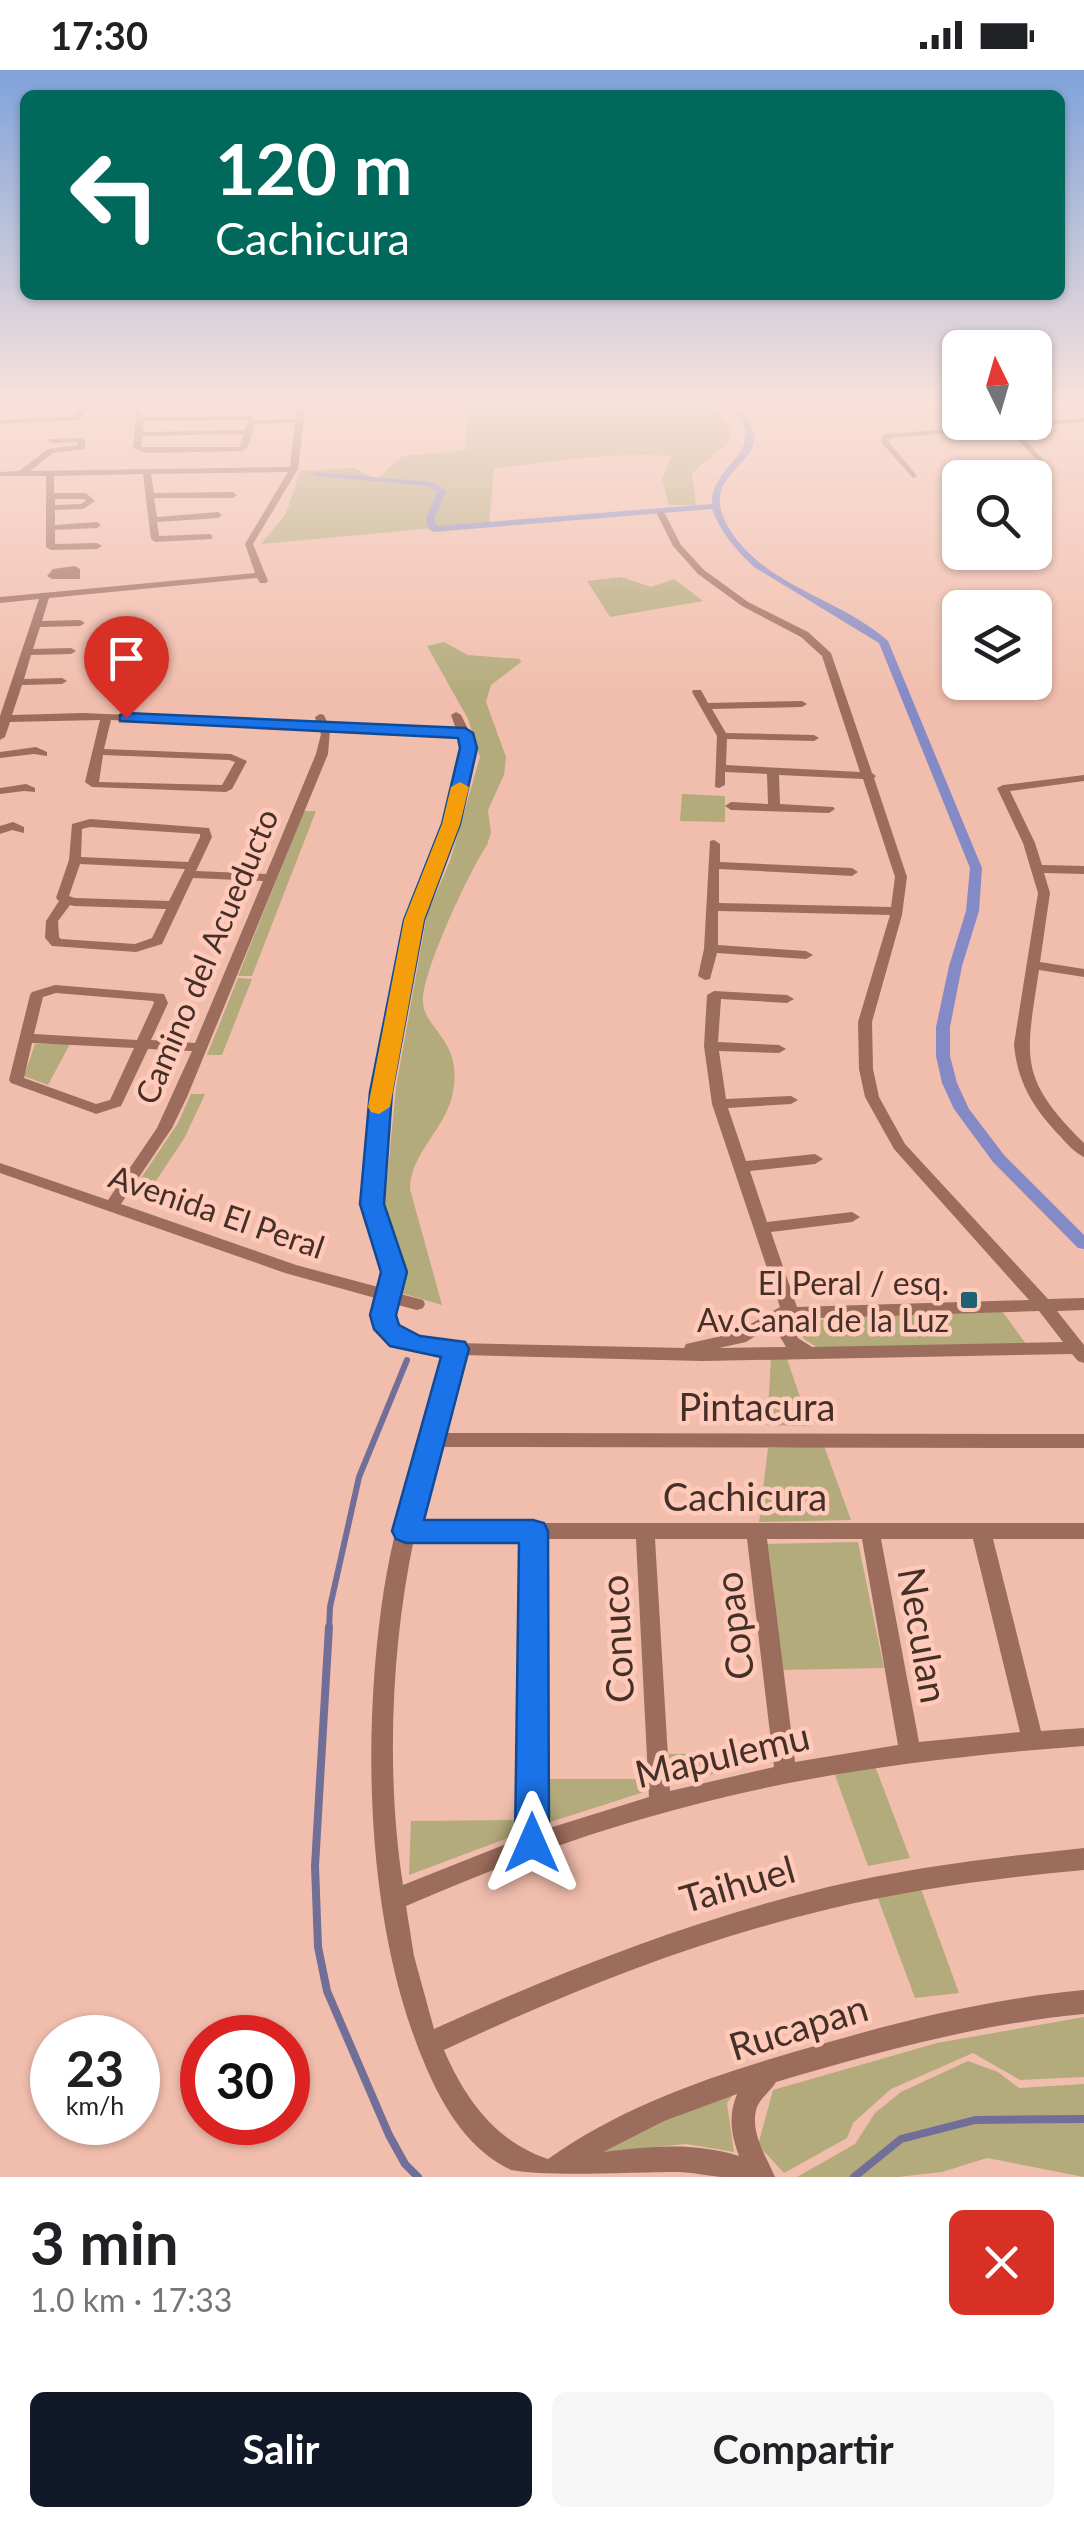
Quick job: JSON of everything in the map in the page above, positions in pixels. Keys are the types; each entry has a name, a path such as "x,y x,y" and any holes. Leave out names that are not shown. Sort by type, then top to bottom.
{"street":[{"path":"50,499 52,548 97,546"},
{"path":"51,508 82,506 89,499"},
{"path":"149,499 157,540 208,537"},
{"path":"0,600 261,578 248,544 276,499"},
{"path":"661,514 675,545 698,570 737,599 799,630 823,650 900,868 895,917 865,1022 866,1069 877,1111 899,1146 1044,1306 1080,1353"},
{"path":"152,520 218,515"},
{"path":"51,528 96,525"},
{"path":"72,594 77,576"},
{"path":"0,737 45,596"},
{"path":"36,624 67,623"},
{"path":"27,652 58,652"},
{"path":"18,682 48,681"},
{"path":"697,692 722,736 719,786"},
{"path":"707,706 802,704"},
{"path":"456,716 468,748 451,824 414,920 381,1092 372,1204 394,1272 384,1322 399,1340 456,1349 703,1355 1080,1353"},
{"path":"100,752 231,757 241,761 226,789 105,786 92,782 106,718"},
{"path":"3,719 322,722 465,733"},
{"name":"Camino del Acueducto","path":"111,1207 174,1112 322,754 322,722"},
{"path":"722,736 814,738"},
{"path":"0,755 28,754"},
{"path":"720,768 868,772"},
{"path":"773,770 774,807"},
{"path":"1084,778 1003,788 1029,843 1044,906 1021,1044 1024,1072 1046,1112 1084,1152"},
{"path":"0,791 23,794 31,790"},
{"path":"731,806 829,809"},
{"path":"66,902 52,921 52,938 57,942 136,948 157,942 174,906 191,870 206,837 205,831 80,824 73,851 75,860 62,898 66,902 174,906"},
{"path":"705,976 711,949 714,844"},
{"path":"75,860 270,878"},
{"path":"714,865 852,872"},
{"path":"1039,873 1084,870"},
{"path":"1039,873 1084,879"},
{"path":"713,907 895,917"},
{"path":"711,949 806,955"},
{"path":"1035,965 1084,973"},
{"path":"55,989 159,996 161,1003 116,1103 96,1109 16,1080 25,1038 37,996 55,989"},
{"path":"787,999 714,996 710,1046 719,1104 790,1312"},
{"path":"25,1038 200,1047"},
{"path":"710,1046 779,1049"},
{"path":"719,1104 792,1100"},
{"path":"740,1167 816,1159"},
{"name":"Avenida El Peral","path":"0,1168 386,1304 418,1304"},
{"path":"760,1228 852,1217"},
{"path":"680,1352 740,1338 772,1317 790,1312 1076,1304"},
{"path":"810,1354 791,1342 786,1326 828,1311"},
{"path":"456,1349 406,1531 394,1592 386,1682 385,1791 392,1901 406,1973 430,2044 454,2096 484,2137 519,2161 552,2172 682,2156 723,2163 761,2177"},
{"name":"Pintacura","path":"430,1440 1084,1441"},
{"name":"Cachicura","path":"406,1531 1084,1531"},
{"path":"532,1843 533,1531"},
{"name":"Conuco","path":"645,1531 660,1803"},
{"name":"Copao","path":"756,1531 786,1773"},
{"name":"Neculan","path":"870,1531 910,1751"},
{"path":"982,1531 1032,1739"},
{"name":"Mapulemu","path":"392,1901 532,1843 660,1803 786,1773 910,1751 1084,1737"},
{"name":"Taihuel","path":"430,2044 610,1962 737,1920 913,1880 1084,1860"},
{"name":"Rucapan","path":"552,2172 602,2136 699,2096 784,2067 915,2031 1003,2012 1084,2002"},
{"path":"761,2177 742,2134 744,2106 752,2089 784,2067"}],"shaded area":[{"path":"291,499 491,499 489,523 261,544 286,514"},
{"path":"667,499 695,499 696,505 669,505"},
{"path":"621,577 651,587 674,579 703,601 610,617 587,581"},
{"path":"444,642 468,655 521,662 491,685 486,702 506,757 504,775 488,810 491,833 487,845 438,945 423,1001 429,1020 448,1047 455,1074 449,1105 416,1164 410,1189 442,1305 397,1292 404,1272 384,1211 396,1087 427,914 450,861 480,757 468,719 427,646"},
{"path":"682,794 725,796 725,822 680,821"},
{"path":"304,811 316,811 252,976 238,976"},
{"path":"238,978 252,979 222,1055 207,1055"},
{"path":"35,1044 70,1044 48,1085 24,1076"},
{"path":"191,1094 205,1094 185,1137 150,1190 135,1187 178,1123"},
{"path":"1002,1311 1026,1344 819,1349 804,1339 799,1330 834,1317 863,1314"},
{"path":"771,1359 787,1359 810,1426 767,1425"},
{"path":"824,1446 851,1520 759,1522 768,1448"},
{"path":"858,1542 884,1668 781,1670 762,1544"},
{"path":"763,1753 764,1761 670,1785 666,1754"},
{"path":"875,1766 910,1858 868,1866 835,1775"},
{"path":"543,1779 644,1779 644,1792 544,1824"},
{"path":"516,1820 516,1835 409,1875 411,1821"},
{"path":"921,1889 959,1993 915,1998 877,1896"},
{"path":"1084,2017 1084,2077 1020,2080 973,2053 891,2089 853,2123 847,2138 784,2173 758,2145 773,2090 937,2043"},
{"path":"968,2061 998,2072 1019,2088 1084,2084 1084,2177 987,2158 942,2172 898,2177 797,2177 855,2144 875,2113 901,2092"},
{"path":"741,2084 727,2103 734,2152 686,2144 595,2153"}],"waterway":[{"path":"438,499 430,519 433,529 716,506"},
{"path":"716,499 725,529 758,565 883,641 976,868 972,911 955,966 943,1027 943,1056 949,1083 978,1134 998,1159 1084,1244"},
{"path":"329,1629 330,1607 359,1477 407,1360"},
{"path":"329,1627 315,1866 318,1947 327,1991 389,2135 405,2164 418,2177"},
{"path":"854,2177 901,2139 975,2120 1084,2119"}],"slow traffic":[{"path":"379,1107 414,920 451,824 460,787"}],"place":[{"name":"El Peral / esq. Av.Canal de la Luz","path":"969,1300"}],"route":[{"path":"126,718 465,733 468,748 451,824 414,920 381,1092 371,1174 372,1204 394,1272 383,1315 387,1329 399,1340 456,1349 406,1531 533,1531 532,1843"}]}
